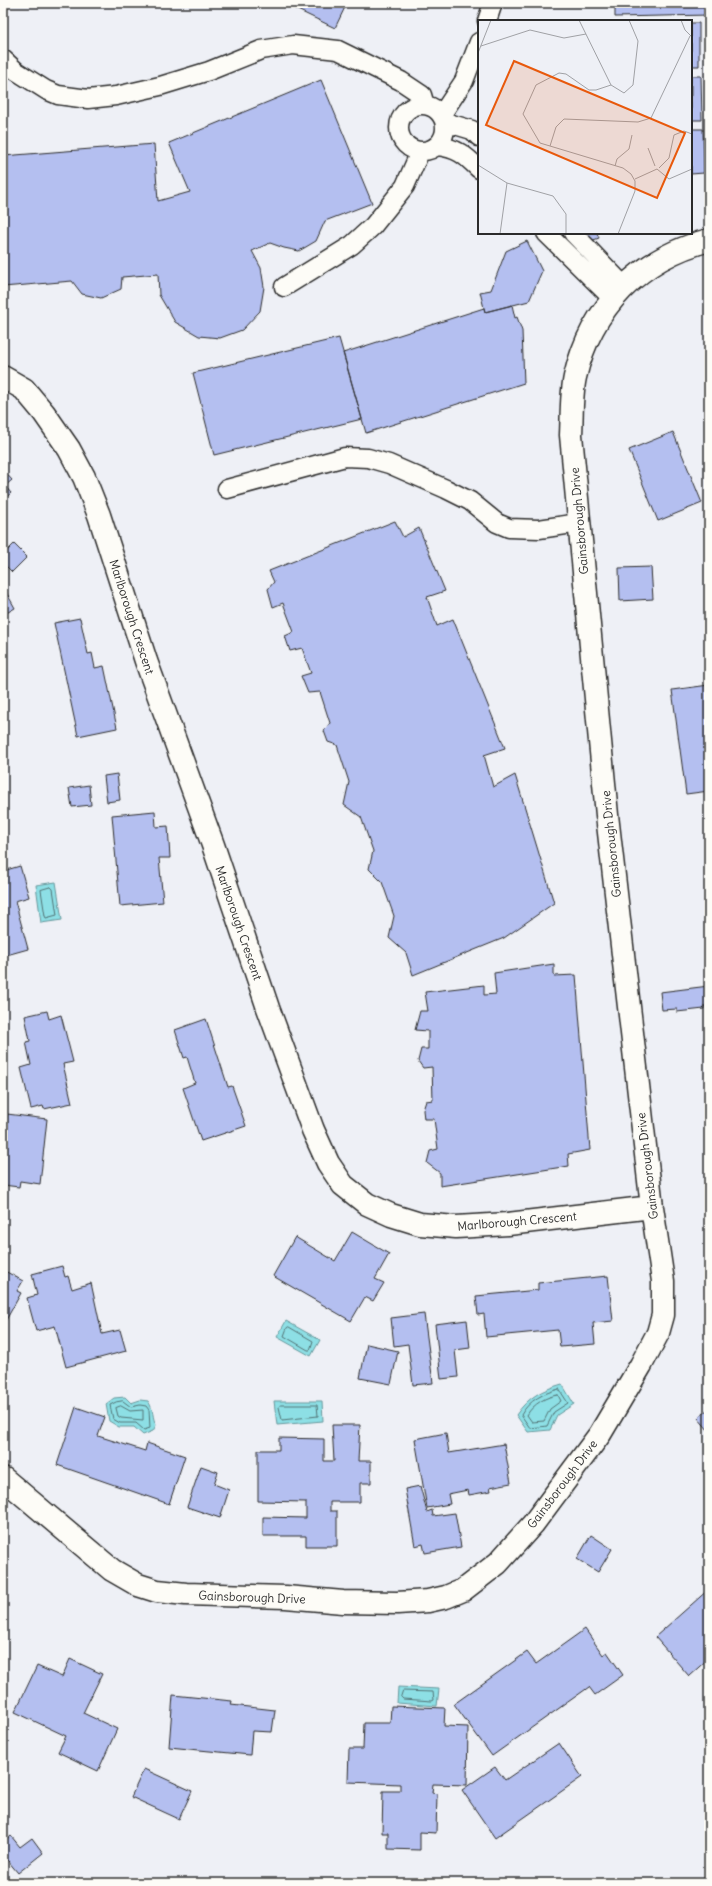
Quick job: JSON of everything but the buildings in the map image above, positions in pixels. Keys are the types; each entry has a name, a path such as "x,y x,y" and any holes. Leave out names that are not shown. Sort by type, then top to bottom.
{"street":[{"name":"Gainsborough Drive","path":"3,1478 112,1570 138,1585 157,1591 186,1594 286,1597 343,1602 390,1603 428,1601 446,1597 463,1590 498,1563 533,1524 600,1434 658,1333 662,1315 663,1281 652,1207 607,814 571,435 575,378 587,339 618,292 641,271 671,255 709,240"},
{"name":"Marlborough Crescent","path":"3,377 24,389 44,413 68,449 84,477 99,515 146,661 213,845 268,1008 313,1130 328,1163 343,1185 367,1204 390,1215 420,1224 456,1227 508,1224 652,1207"}],"lane":[{"path":"487,20 493,3"},
{"path":"3,59 16,71 46,90 58,95 88,99 116,96 160,86 209,70 261,50 293,45 338,50 401,81 422,96 425,105"},
{"path":"478,45 464,81 443,118 444,137 437,146 428,151 420,152 407,146 402,140 399,126 401,118 412,107 425,105 436,109 443,118 472,130 478,136"},
{"path":"437,146 450,147 456,150 465,155 478,168"},
{"path":"284,287 352,244 373,226 405,186 420,152"},
{"path":"547,234 618,292"},
{"path":"575,234 618,292"},
{"path":"227,489 345,458 368,458 389,464 446,489 470,501 498,523 509,528 539,529 579,523"}],"water":[{"path":"56,882 62,920 41,923 36,885"},
{"path":"286,1321 320,1340 311,1356 277,1337"},
{"path":"562,1384 574,1404 557,1415 550,1430 528,1432 516,1415 525,1403 536,1395"},
{"path":"125,1397 131,1403 140,1400 148,1401 156,1425 153,1431 143,1435 134,1427 119,1427 109,1421 106,1404 114,1398"},
{"path":"274,1401 322,1401 323,1421 277,1425"},
{"path":"398,1687 439,1689 437,1706 397,1703"}]}
